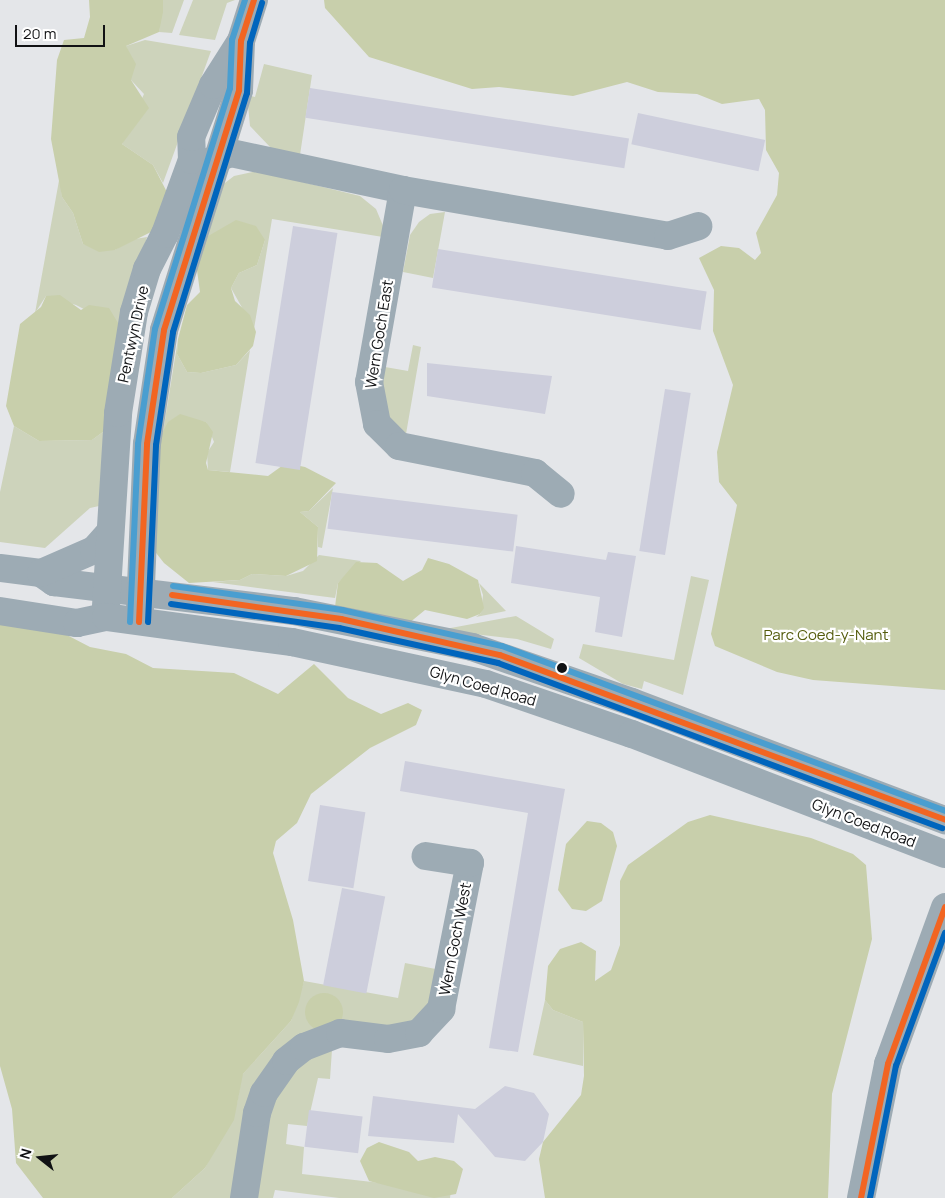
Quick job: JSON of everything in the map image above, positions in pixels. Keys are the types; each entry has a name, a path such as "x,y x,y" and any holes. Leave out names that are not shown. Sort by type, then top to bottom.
{"street":[{"name":"Pentwyn Drive","path":"106,617 118,413 134,312 147,269 239,90 241,41 254,0"},
{"path":"205,159 231,153 403,190 668,236 698,226"},
{"name":"Pentwyn Drive","path":"139,622 147,444 162,339 205,159"},
{"name":"Wern Goch East","path":"403,190 369,382 377,424 399,446 535,472 561,494"},
{"path":"41,573 94,550 110,532"},
{"name":"Glyn Coed Road","path":"0,568 41,573 54,582 322,616 479,649 623,698 945,820"},
{"name":"Glyn Coed Road","path":"0,611 78,623 106,617 361,654 486,684 632,734 945,854"},
{"name":"Wern Goch West","path":"244,1198 258,1113 264,1093 286,1061 304,1047 340,1033 388,1039 419,1033 441,1009 470,863 426,856"},
{"path":"861,1198 888,1064 945,907"}],"green space":[{"path":"89,0 163,0 159,32 126,46 136,64 131,80 149,108 122,144 153,165 170,198 159,228 115,250 99,252 83,244 73,213 62,197 51,139 57,60 64,40 84,38 90,17"},
{"path":"162,0 184,0 172,33 159,32"},
{"path":"193,0 235,0 227,3 215,40 179,35"},
{"name":"Parc Coed-y-Nant","path":"324,0 945,0 945,690 813,680 777,672 715,646 711,634 737,505 719,482 717,452 733,385 713,331 714,290 699,258 721,246 739,248 755,260 761,253 756,233 777,195 779,173 766,150 765,110 759,99 722,104 697,94 658,92 627,82 573,96 499,87 472,89 369,57 325,8"},
{"path":"145,40 211,51 163,183 153,165 122,144 144,94 131,80 126,46"},
{"path":"264,64 312,75 300,155 271,148 250,126 247,95 255,97"},
{"path":"257,171 360,196 376,209 384,228 383,237 272,219 254,329 231,288 239,273 257,265 265,240 203,239 221,186 234,176"},
{"path":"60,175 62,197 73,213 83,244 115,250 129,240 147,237 121,328 76,305 46,296 35,313"},
{"path":"445,212 433,278 403,272 410,235 419,222 430,214"},
{"path":"236,220 256,226 265,240 257,265 239,273 231,288 235,301 250,315 256,332 253,346 236,365 201,373 187,372 177,354 178,339 187,305 200,292 195,256 203,239"},
{"path":"60,295 81,310 89,305 109,308 121,328 107,429 92,440 39,441 14,426 6,406 20,324 41,307 46,296"},
{"path":"178,339 177,354 187,372 201,373 236,365 250,350 230,472 208,470 207,453 214,442 206,422 190,420 163,432"},
{"path":"413,345 421,347 406,434 392,425 384,401 383,381 385,367 408,371"},
{"path":"180,414 206,422 213,432 206,463 208,470 268,476 286,463 305,467 336,483 309,511 300,512 318,527 317,561 286,576 252,574 240,580 189,583 164,563 153,549 159,439 168,422"},
{"path":"14,426 39,441 92,440 107,429 99,506 90,508 45,548 0,542 0,492"},
{"path":"333,488 322,548 318,547 318,527 300,512 309,511"},
{"path":"319,555 361,561 338,583 335,598 213,582 240,580 252,574 286,576 303,571"},
{"path":"428,558 449,564 478,580 484,608 480,614 467,619 425,610 403,628 335,607 338,583 356,562 377,563 403,581 422,570"},
{"path":"691,576 709,580 683,695 644,681 642,689 623,684 579,658 583,644 674,660"},
{"path":"479,583 506,611 476,617 481,613 483,595"},
{"path":"516,616 554,639 551,649 517,639 440,630"},
{"path":"0,617 63,633 90,647 126,654 153,668 234,673 278,694 314,664 348,698 381,714 408,703 422,710 416,725 370,748 311,794 297,823 276,841 273,853 293,920 304,981 299,1002 291,1021 243,1074 234,1120 205,1168 172,1198 43,1198 16,1163 12,1109 0,1066"},
{"path":"710,815 811,838 853,854 866,865 872,939 832,1094 828,1198 545,1198 539,1159 543,1142 581,1095 584,1076 583,1022 553,1010 545,1000 548,966 560,949 581,942 596,951 595,981 611,970 620,945 620,881 628,865 688,822"},
{"path":"587,821 601,823 613,832 617,846 602,901 586,911 572,909 558,890 566,844"},
{"path":"405,963 451,972 431,1022 333,1035 330,1079 318,1078 307,1126 288,1124 286,1144 304,1147 302,1174 451,1191 450,1198 339,1198 275,1190 273,1198 172,1198 205,1168 237,1103 242,1075 291,1021 304,981 398,998"},
{"path":"324,993 331,994 337,999 342,1005 342,1019 337,1025 331,1030 324,1031 317,1030 311,1025 306,1019 305,1012 306,1005 311,999 317,994"},
{"path":"545,1000 553,1010 583,1022 583,1066 533,1055"},
{"path":"379,1142 409,1152 418,1161 435,1157 454,1161 463,1169 456,1194 434,1198 369,1181 360,1161 367,1148"}],"building":[{"path":"310,88 629,139 624,168 305,118"},
{"path":"638,113 765,140 759,171 631,144"},
{"path":"293,226 337,233 300,470 255,463"},
{"path":"438,249 707,292 701,330 432,288"},
{"path":"427,363 552,376 545,414 427,396"},
{"path":"665,389 691,393 665,555 639,551"},
{"path":"332,492 518,515 513,552 327,529"},
{"path":"516,546 606,560 608,552 636,556 622,637 595,632 600,597 511,583"},
{"path":"405,761 565,789 518,1052 489,1048 528,813 400,791"},
{"path":"320,805 365,812 353,888 308,881"},
{"path":"342,888 385,896 366,994 323,985"},
{"path":"505,1086 534,1093 549,1114 543,1142 525,1161 495,1157 458,1114 454,1143 368,1136 373,1096 475,1109"},
{"path":"309,1110 363,1117 358,1153 304,1147"}],"transit line":[{"path":"130,622 138,444 155,329 230,88 232,40 245,0"},
{"path":"139,622 147,444 164,330 239,90 241,41 254,0"},
{"path":"148,622 156,445 173,332 247,93 250,43 262,3"},
{"path":"173,586 342,610 502,646 945,811"},
{"path":"172,595 341,619 500,655 945,820"},
{"path":"171,604 339,628 498,663 942,828"},
{"path":"861,1198 888,1064 945,907"},
{"path":"870,1198 896,1066 945,933"}]}
